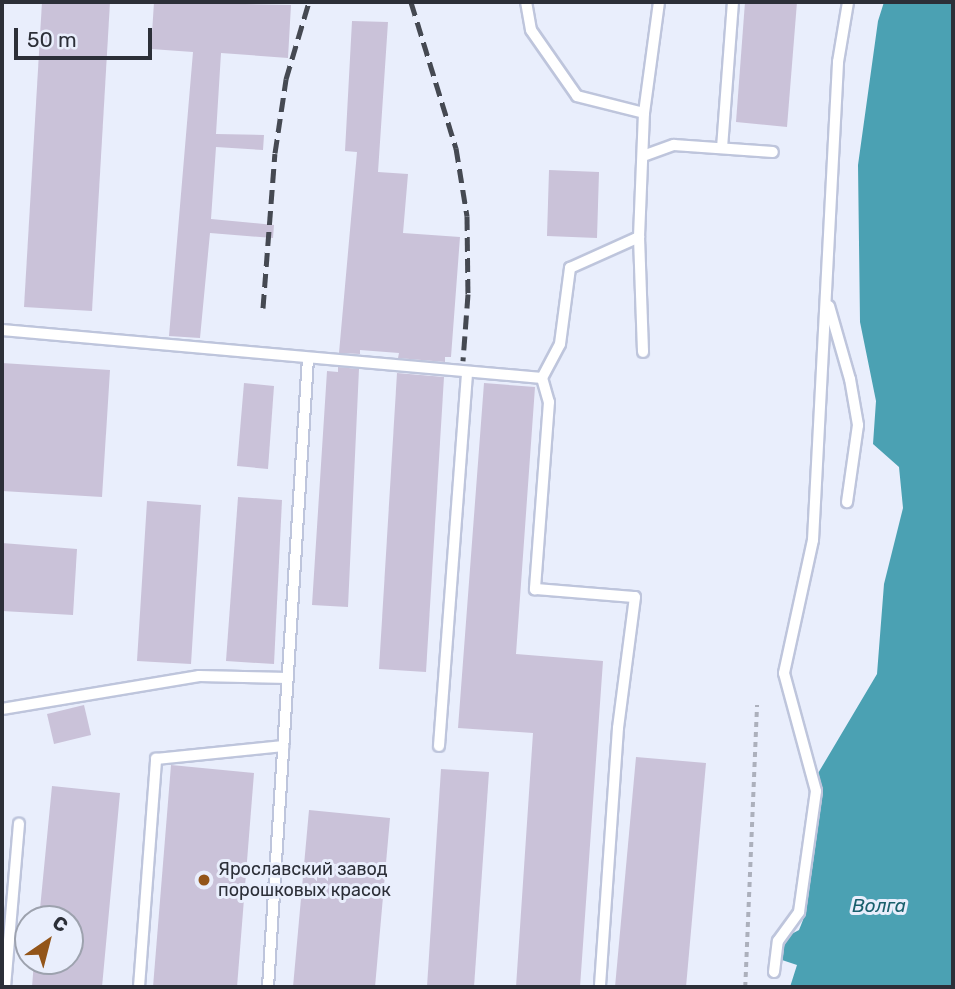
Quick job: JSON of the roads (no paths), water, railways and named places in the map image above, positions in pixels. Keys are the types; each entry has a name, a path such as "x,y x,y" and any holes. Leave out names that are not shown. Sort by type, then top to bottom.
{"lane":[{"path":"526,2 531,30 578,96 644,113"},
{"path":"643,352 639,237 644,113 659,2"},
{"path":"722,148 733,2"},
{"path":"774,972 778,941 799,912 816,791 783,673 813,540 838,62 848,2"},
{"path":"643,156 674,145 773,152"},
{"path":"541,378 560,344 570,268 639,237"},
{"path":"827,299 850,379 858,425 847,502"},
{"path":"2,330 541,378"},
{"path":"268,987 307,359"},
{"path":"439,746 467,372"},
{"path":"541,378 550,401 535,589 635,597 618,728 600,987"},
{"path":"2,709 200,676 288,678"},
{"path":"139,987 156,759 283,746"},
{"path":"5,987 19,824"}],"water":[{"name":"Волга","path":"884,2 953,2 953,987 790,987 797,965 782,960 782,947 786,937 799,930 803,920 817,775 877,674 884,584 903,508 899,467 873,444 876,401 860,322 858,165 878,21"}],"railway":[{"path":"263,308 275,153 286,79 309,2"},
{"path":"411,2 456,148 467,216 468,294 463,361"}],"place":[{"name":"Ярославский завод порошковых красок","path":"204,880"}]}
